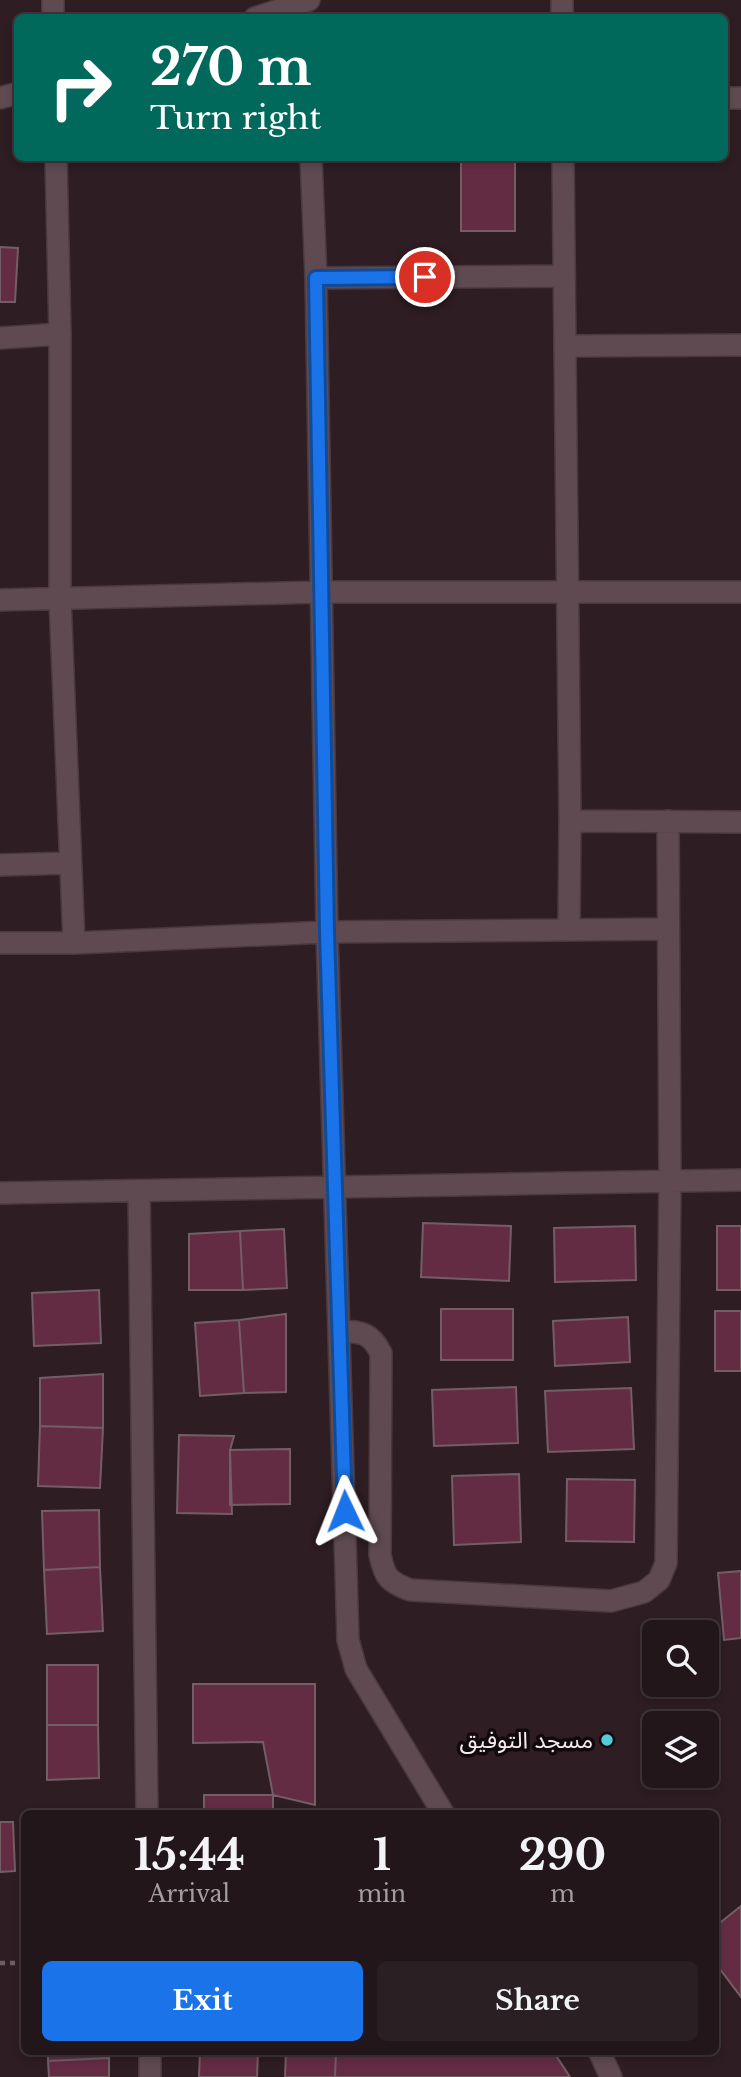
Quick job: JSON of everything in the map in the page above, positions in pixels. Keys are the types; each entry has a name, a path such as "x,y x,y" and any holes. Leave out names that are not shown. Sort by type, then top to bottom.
{"street":[{"path":"270,14 306,5"},
{"path":"55,161 60,334 60,599 74,943"},
{"path":"311,161 316,278 327,932 348,1640 356,1669 441,1810"},
{"path":"563,161 569,929"},
{"path":"316,278 564,275"},
{"path":"0,338 60,334"},
{"path":"565,346 741,345"},
{"path":"0,600 321,592 741,592"},
{"path":"570,821 741,822"},
{"path":"340,1331 365,1334 375,1341 381,1353 380,1555 383,1572 392,1582 410,1590 611,1601 644,1592 659,1580 666,1563 670,1182 668,821"},
{"path":"0,865 70,863"},
{"path":"0,943 74,943 327,932 668,929"},
{"path":"0,1193 741,1180"},
{"path":"139,1191 147,1810"},
{"path":"150,2055 150,2077"},
{"path":"601,2055 611,2077"}],"path":[{"path":"0,1963 21,1963"}],"building":[{"path":"461,161 515,161 515,231 461,231"},
{"path":"0,247 18,248 15,302 0,302"},
{"path":"423,1223 511,1226 509,1281 421,1277"},
{"path":"635,1226 636,1280 555,1282 554,1228"},
{"path":"717,1226 741,1226 741,1290 717,1290"},
{"path":"284,1229 287,1288 243,1290 240,1231"},
{"path":"240,1231 243,1290 189,1290 189,1234"},
{"path":"99,1290 101,1343 34,1346 32,1293"},
{"path":"441,1309 513,1309 513,1360 441,1360"},
{"path":"715,1311 741,1311 741,1371 715,1371"},
{"path":"286,1314 286,1392 244,1393 239,1320"},
{"path":"628,1317 630,1362 555,1366 553,1321"},
{"path":"239,1320 244,1393 200,1396 195,1323"},
{"path":"103,1374 103,1428 40,1426 40,1378"},
{"path":"516,1387 518,1443 434,1446 432,1390"},
{"path":"631,1388 634,1449 548,1452 545,1391"},
{"path":"40,1426 103,1428 100,1488 38,1486"},
{"path":"179,1435 234,1436 230,1450 232,1514 177,1513"},
{"path":"290,1449 290,1504 230,1505 230,1450"},
{"path":"519,1474 521,1542 454,1545 452,1476"},
{"path":"567,1479 635,1480 634,1542 566,1541"},
{"path":"99,1510 100,1567 44,1570 42,1511"},
{"path":"100,1567 103,1631 47,1634 44,1570"},
{"path":"741,1571 741,1638 724,1640 718,1573"},
{"path":"47,1665 98,1665 98,1725 47,1725"},
{"path":"193,1684 315,1684 315,1805 273,1795 263,1742 193,1743"},
{"path":"47,1725 98,1725 99,1778 47,1780"},
{"path":"204,1795 273,1795 273,1810 204,1810"},
{"path":"0,1822 13,1822 15,1871 0,1872"},
{"path":"741,1906 741,1997 719,1968 719,1924"},
{"path":"48,2055 109,2055 109,2058 48,2061"},
{"path":"200,2055 258,2055 257,2077 199,2077"},
{"path":"286,2055 336,2055 335,2077 285,2077"},
{"path":"336,2055 556,2055 570,2077 335,2077"},
{"path":"109,2058 109,2077 49,2077 48,2061"}],"place":[{"name":"مسجد التوفيق","path":"607,1740"}],"route":[{"path":"345,1511 327,932 316,278 425,277"}]}
